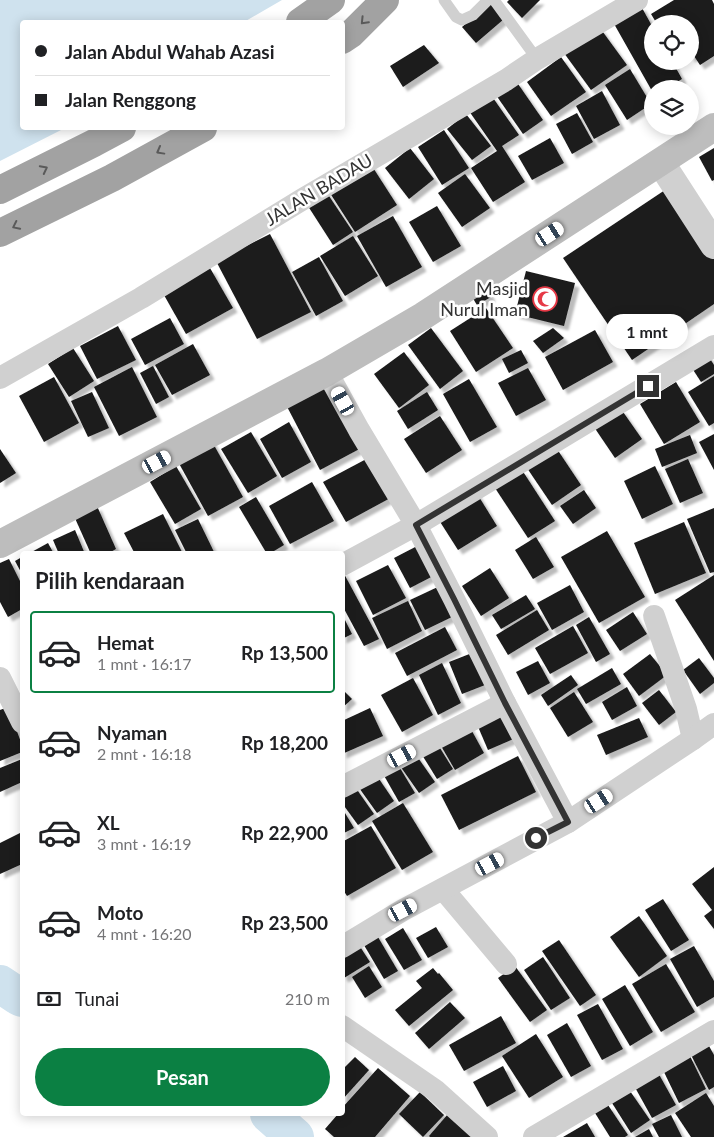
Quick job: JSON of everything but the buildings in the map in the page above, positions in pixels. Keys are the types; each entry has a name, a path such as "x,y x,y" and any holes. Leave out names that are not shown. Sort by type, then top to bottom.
{"highway":[{"path":"303,20 331,0"},
{"path":"345,38 385,0"},
{"path":"0,190 118,130"},
{"path":"0,233 112,178 199,130"}],"main road":[{"path":"0,544 327,372 423,316 714,127"}],"street":[{"name":"JALAN BADAU","path":"0,378 140,298 637,0"},
{"path":"661,163 714,245"},
{"path":"345,563 416,525 714,346"},
{"path":"327,372 359,430 416,525 505,703 568,822"},
{"path":"654,616 686,709 694,739"},
{"path":"0,678 20,718"},
{"path":"345,785 505,703"},
{"path":"345,945 403,910 568,822 714,724"},
{"path":"443,889 506,964"},
{"path":"345,1028 435,1090 487,1137"},
{"path":"534,1137 714,1031"}],"lane":[{"path":"444,0 456,17 462,20 473,15 488,0"},
{"path":"494,0 537,60"}],"water":[{"path":"0,0 282,0 247,20 20,20 20,130 61,130 0,161"}],"waterway":[{"path":"0,984 20,997"},
{"path":"271,1116 295,1137"}],"place":[{"name":"Masjid Nurul Iman","path":"545,299"}],"route":[{"path":"536,838 568,822 505,703 416,525 648,386"}]}
